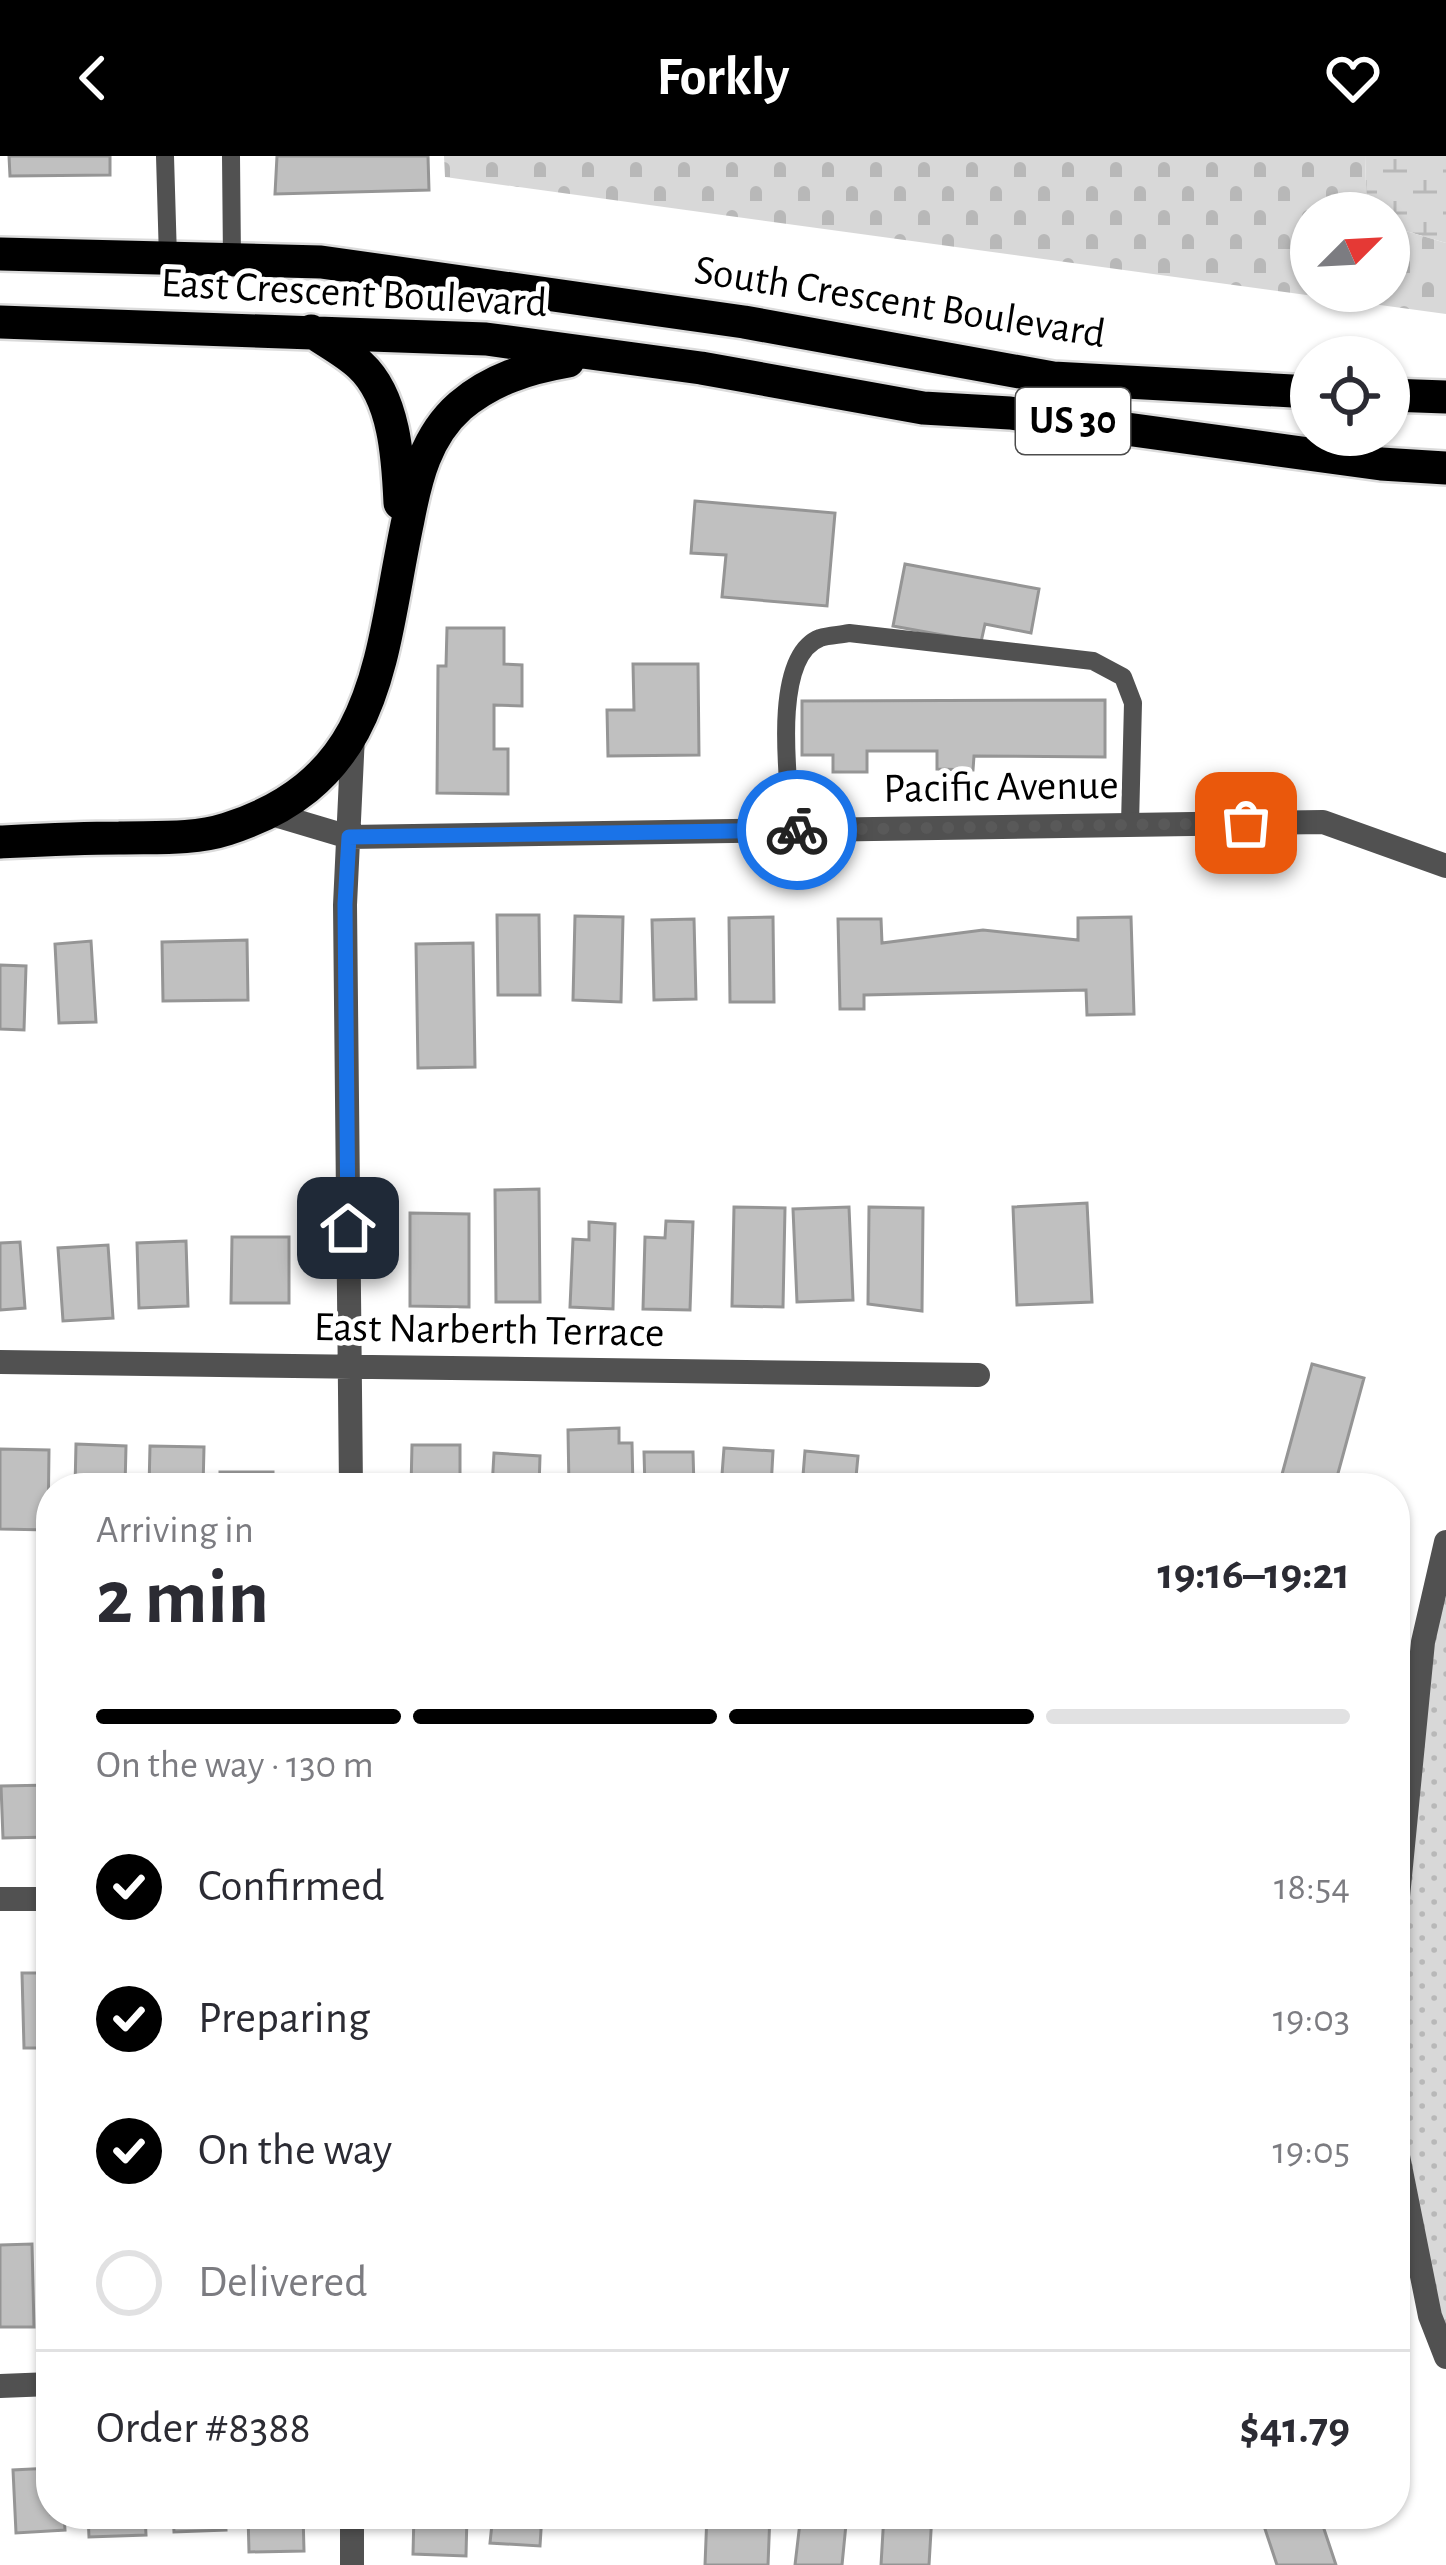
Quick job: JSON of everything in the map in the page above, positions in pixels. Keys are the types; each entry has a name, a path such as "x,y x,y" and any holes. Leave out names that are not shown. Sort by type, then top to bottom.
{"highway":[{"name":"East Crescent Boulevard","path":"0,254 321,262 618,305"},
{"name":"South Crescent Boulevard","path":"618,305 810,333 1053,379 1290,391"},
{"name":"East Crescent Boulevard","path":"0,322 486,339 701,368 923,408 1010,412 1381,464 1446,468"},
{"path":"310,330 360,364 376,385 398,458 402,548"},
{"path":"0,842 186,837 220,831 294,800 338,760 374,682 418,472 434,438 458,408 490,386 525,369 599,356"},
{"path":"1410,396 1446,397"},
{"path":"0,814 74,838"}],"street":[{"path":"351,1473 345,904 353,735"},
{"name":"Pacific Avenue","path":"266,812 349,837 1323,822 1446,866"},
{"name":"East Narberth Terrace","path":"0,1362 977,1375"},
{"path":"1410,1774 1423,1642 1446,1545"},
{"path":"0,1899 36,1899"},
{"path":"1410,2216 1430,2316 1446,2357"},
{"path":"0,2386 36,2385"},
{"path":"352,2529 352,2565"}],"lane":[{"path":"165,156 168,258"},
{"path":"231,156 232,260"},
{"path":"792,830 787,707 796,662 817,638 849,633 1093,661 1123,677 1133,703 1130,824"}],"green space":[{"path":"444,156 1365,156 1366,192 1290,192 1290,293 445,177"},
{"path":"1365,156 1446,156 1446,243 1410,232 1410,192 1366,192"},
{"path":"1410,232 1446,243 1446,314 1410,309"},
{"path":"1446,1542 1446,2357 1410,2205 1410,1814"}],"building":[{"path":"9,156 110,156 110,175 10,176"},
{"path":"277,156 428,156 429,190 275,194"},
{"path":"695,501 835,513 827,606 722,597 726,555 691,553"},
{"path":"905,564 1039,589 1031,633 985,624 981,642 893,626"},
{"path":"447,628 504,628 504,664 522,665 522,706 494,705 494,749 508,749 508,794 437,793 438,666 446,666"},
{"path":"633,664 698,664 699,755 608,756 607,710 634,710"},
{"path":"1105,700 1105,757 974,756 973,770 937,769 937,751 867,751 867,772 833,772 833,755 802,755 802,701"},
{"path":"497,915 539,915 540,995 498,995"},
{"path":"575,916 623,917 621,1002 573,1000"},
{"path":"773,917 774,1002 730,1002 729,918"},
{"path":"1131,917 1134,1014 1087,1015 1086,990 864,995 864,1009 840,1009 838,919 881,919 882,943 983,930 1078,940 1078,918"},
{"path":"694,919 696,999 654,1000 652,920"},
{"path":"247,940 248,1000 163,1001 162,942"},
{"path":"91,941 96,1022 59,1023 55,944"},
{"path":"473,943 475,1067 418,1068 416,944"},
{"path":"0,965 26,966 24,1030 0,1029"},
{"path":"539,1189 540,1302 496,1302 495,1190"},
{"path":"1087,1203 1092,1302 1017,1305 1013,1207"},
{"path":"734,1207 785,1208 783,1307 732,1306"},
{"path":"849,1207 853,1300 797,1302 793,1209"},
{"path":"869,1207 923,1208 922,1311 868,1304"},
{"path":"410,1213 469,1214 469,1307 410,1306"},
{"path":"666,1221 693,1222 690,1310 643,1309 645,1237 665,1238"},
{"path":"589,1222 615,1224 613,1309 570,1307 573,1239 589,1240"},
{"path":"232,1237 289,1237 289,1303 231,1303"},
{"path":"186,1241 188,1306 139,1308 137,1243"},
{"path":"20,1242 25,1308 0,1310 0,1243"},
{"path":"108,1245 113,1318 63,1321 58,1248"},
{"path":"1312,1364 1364,1378 1338,1473 1282,1473"},
{"path":"619,1428 619,1443 632,1443 633,1473 569,1473 568,1430"},
{"path":"76,1444 126,1446 125,1473 75,1473"},
{"path":"412,1445 460,1445 460,1473 411,1473"},
{"path":"150,1446 204,1447 203,1473 149,1473"},
{"path":"724,1448 773,1451 772,1473 722,1473"},
{"path":"0,1449 49,1450 49,1473 36,1473 36,1530 0,1529"},
{"path":"805,1451 858,1456 856,1473 803,1473"},
{"path":"644,1452 693,1452 694,1473 645,1473"},
{"path":"494,1453 540,1456 539,1473 493,1473"},
{"path":"36,1785 36,1837 3,1838 1,1786"},
{"path":"22,1973 36,1973 36,2048 24,2048"},
{"path":"32,2244 34,2327 0,2327 0,2245"},
{"path":"36,2469 36,2529 65,2530 16,2533 13,2470"},
{"path":"89,2529 146,2529 146,2535 89,2537"},
{"path":"174,2529 226,2530 174,2532"},
{"path":"248,2529 303,2529 304,2551 249,2552"},
{"path":"414,2529 467,2529 466,2556 413,2554"},
{"path":"491,2529 541,2529 540,2546 490,2543"},
{"path":"706,2529 769,2529 768,2565 705,2565"},
{"path":"799,2529 846,2529 842,2565 795,2565"},
{"path":"883,2529 931,2529 929,2565 881,2565"},
{"path":"1265,2529 1324,2529 1336,2565 1277,2565"}],"way so far":[{"path":"797,830 1246,823"}],"route":[{"path":"348,1228 345,904 349,837 797,830"}]}
